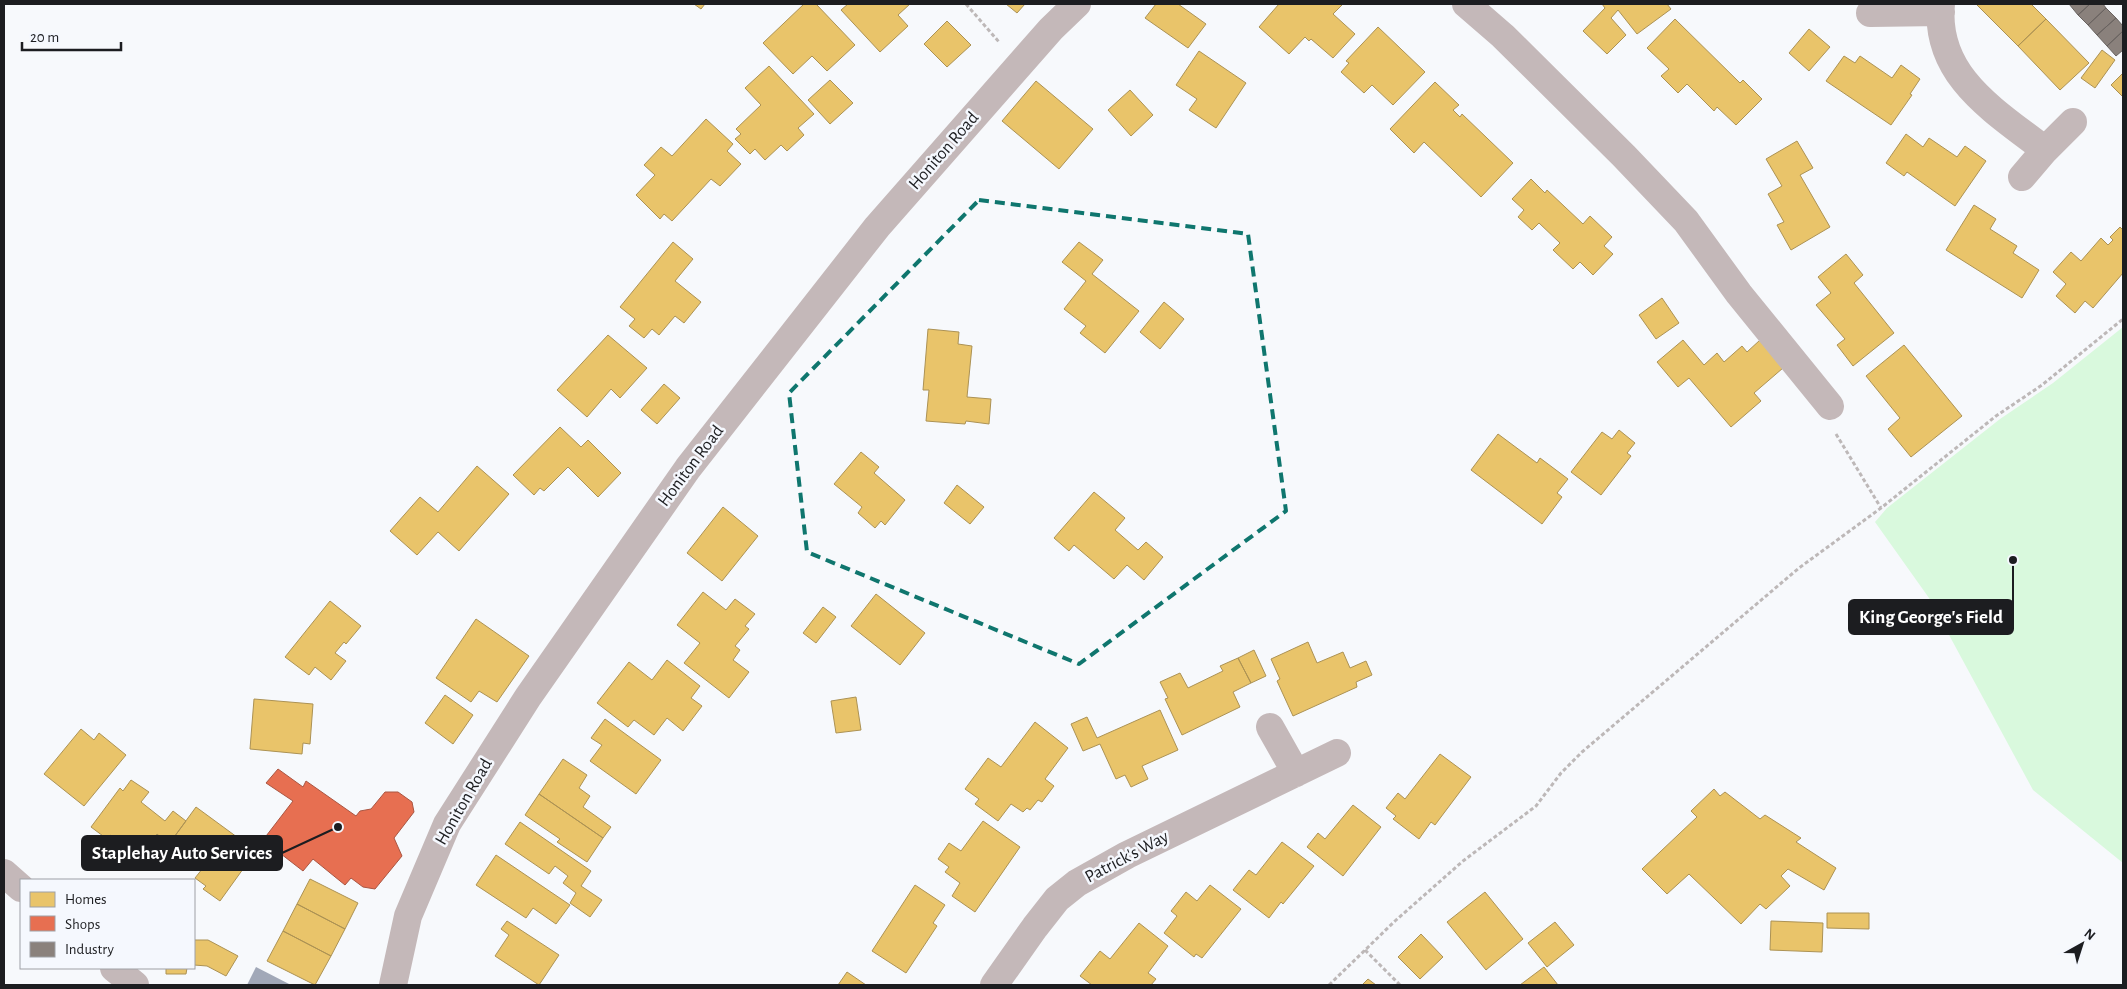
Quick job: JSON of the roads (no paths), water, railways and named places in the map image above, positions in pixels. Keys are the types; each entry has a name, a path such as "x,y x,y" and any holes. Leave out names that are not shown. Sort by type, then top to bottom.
{"street":[{"name":"Honiton Road","path":"393,985 408,916 447,824 528,697 688,468 877,227 1051,29 1077,4"},
{"path":"1466,4 1503,36 1564,96 1686,221 1739,294 1830,406"},
{"path":"1870,13 1941,8 1944,40 1952,64 1972,90 2045,150"},
{"path":"2022,176 2073,122"},
{"path":"1270,727 1296,773"},
{"name":"Patrick's Way","path":"994,985 1057,899 1078,883 1127,855 1337,753"},
{"path":"4,873 20,887"}],"place":[{"name":"King George's Field","path":"2013,560"},
{"name":"Staplehay Auto Services","path":"338,827"}]}
